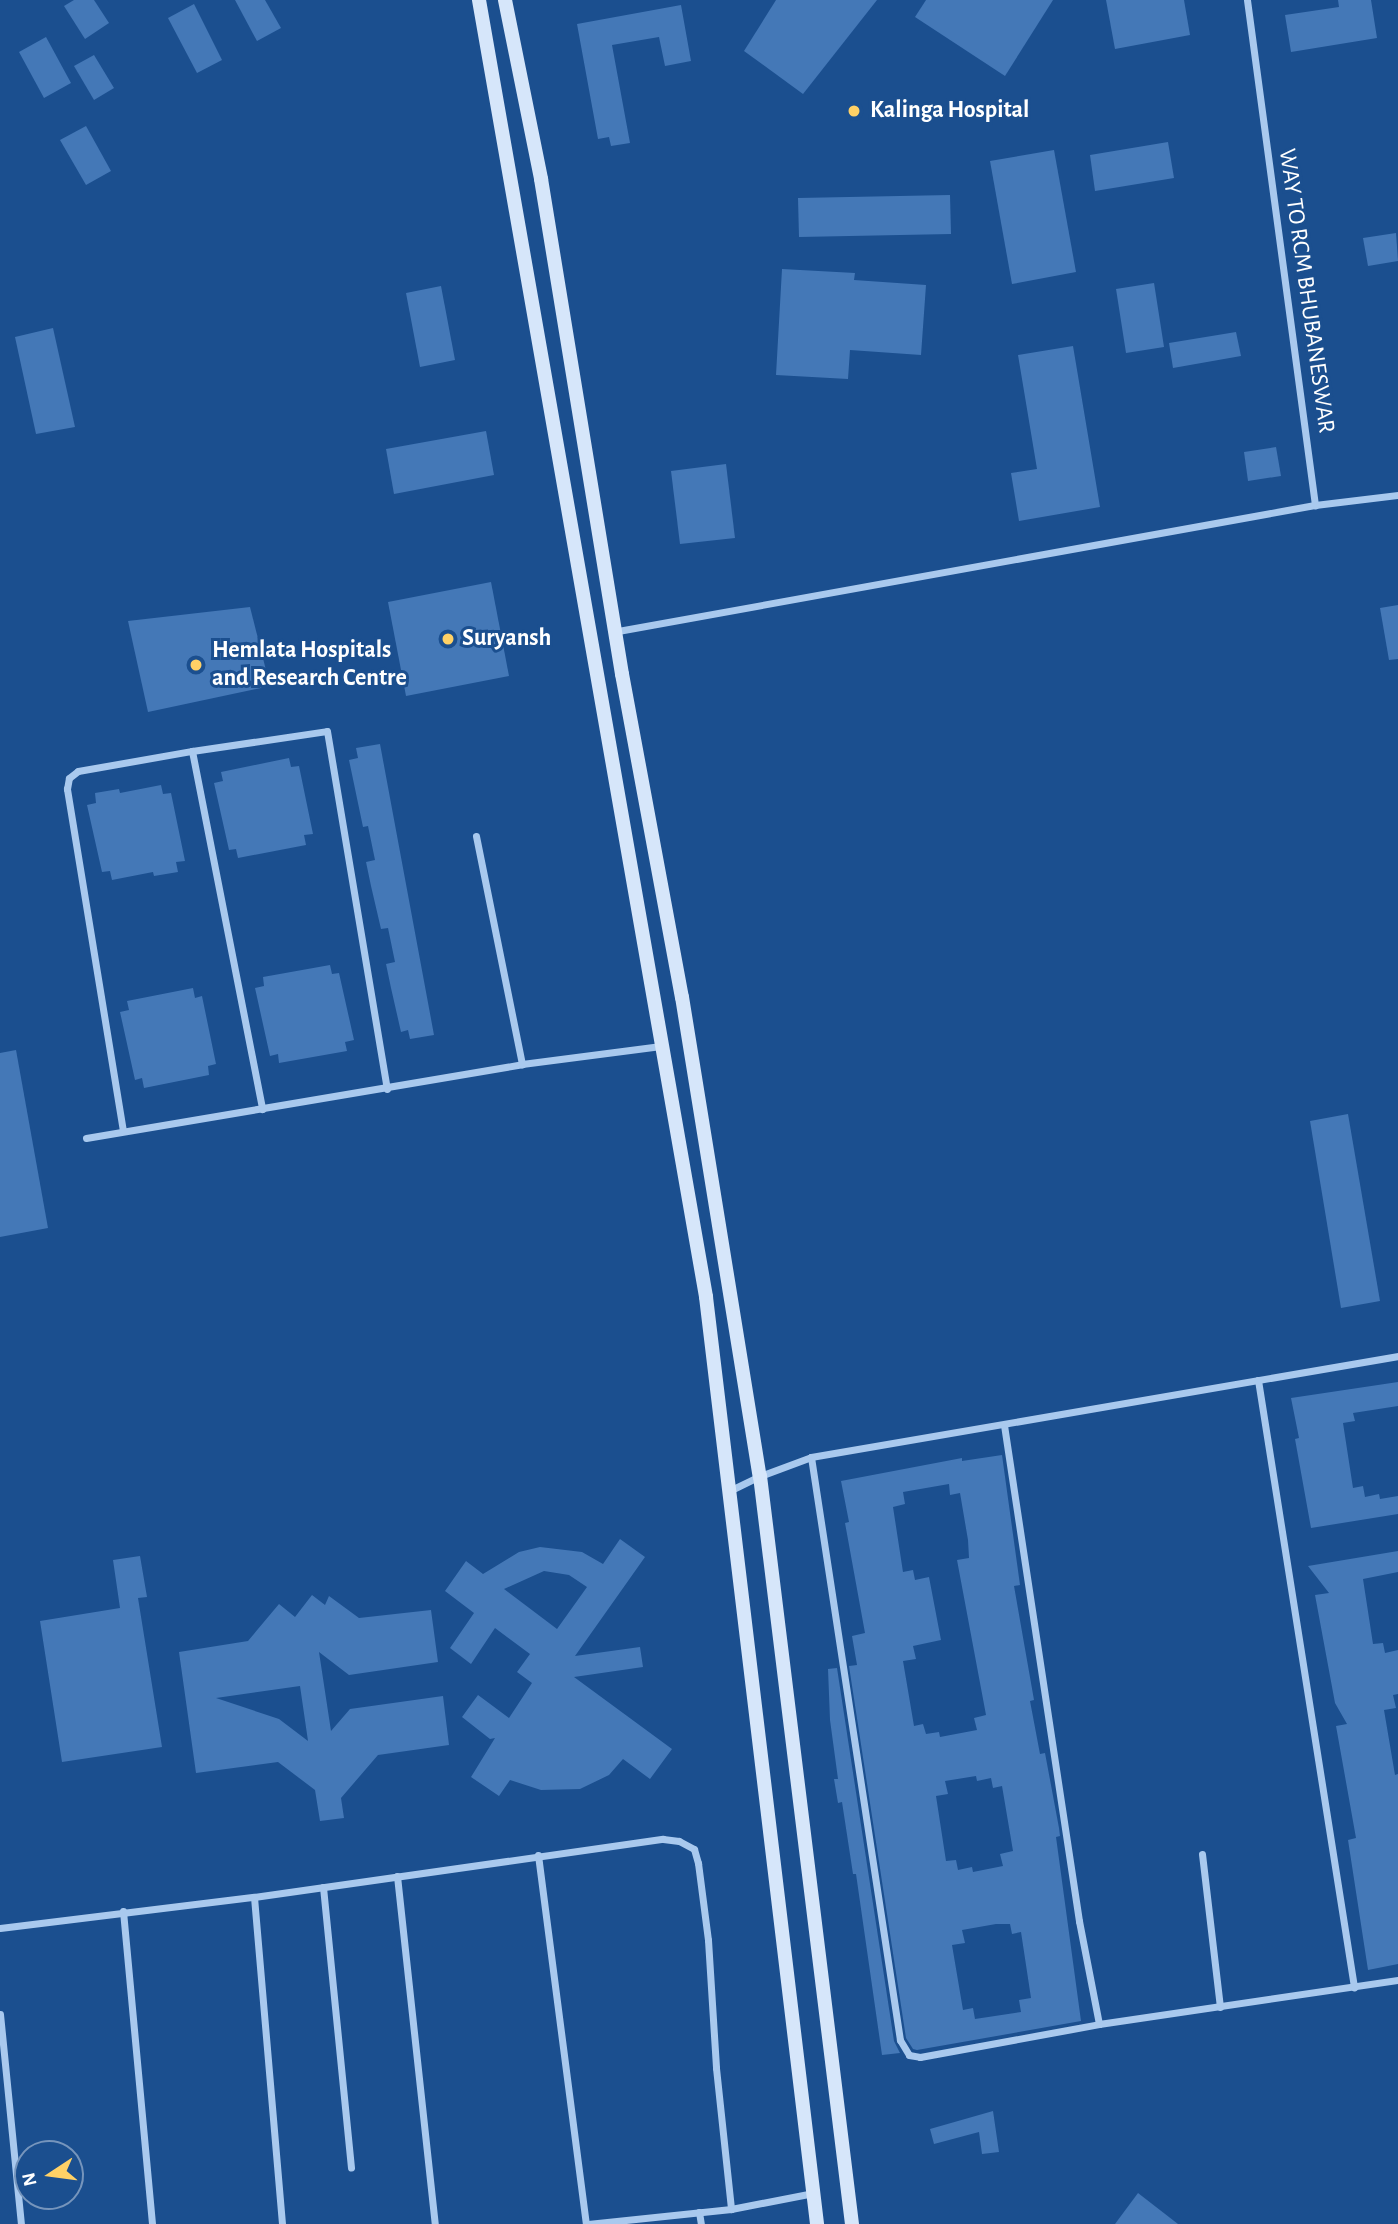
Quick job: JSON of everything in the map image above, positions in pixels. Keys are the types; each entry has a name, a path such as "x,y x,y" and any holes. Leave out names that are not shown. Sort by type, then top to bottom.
{"street":[{"path":"480,0 706,1297 817,2224"},
{"path":"506,0 541,179 618,631 622,674 682,997 760,1476 852,2224"},
{"name":"WAY TO RCM BHUBANESWAR","path":"1247,0 1315,505"},
{"path":"618,631 1315,505 1398,495"},
{"path":"124,1131 67,789 69,778 78,771 192,751 327,731 387,1089"},
{"path":"192,751 262,1109"},
{"path":"476,835 522,1064"},
{"path":"86,1138 522,1064 661,1046"},
{"path":"729,1491 811,1457 1398,1356"},
{"path":"1258,1380 1354,1987"},
{"path":"1004,1425 1079,1921 1099,2024"},
{"path":"811,1457 903,2049 908,2055 920,2057 1099,2024 1398,1980"},
{"path":"0,1928 254,1897 663,1839 679,1841 694,1849 708,1940 716,2068 731,2209"},
{"path":"1202,1854 1220,2007"},
{"path":"538,1856 587,2224 731,2209 813,2193"},
{"path":"397,1876 435,2224"},
{"path":"323,1887 351,2168"},
{"path":"254,1897 282,2224"},
{"path":"123,1912 152,2224"},
{"path":"0,2014 21,2224"},
{"path":"699,2212 701,2224"}],"building":[{"path":"74,0 94,0 109,23 85,39 64,6"},
{"path":"235,0 265,0 281,28 257,41"},
{"path":"776,0 877,0 803,94 744,51"},
{"path":"926,0 1053,0 1005,76 915,17"},
{"path":"1106,0 1184,0 1190,35 1115,49"},
{"path":"1338,0 1371,0 1377,38 1291,52 1285,15 1339,7"},
{"path":"194,4 222,60 197,73 168,18"},
{"path":"681,5 691,61 665,66 659,37 612,45 630,143 611,146 609,137 598,139 577,24"},
{"path":"46,37 71,83 44,98 19,52"},
{"path":"94,55 114,88 94,100 74,66"},
{"path":"86,126 111,171 86,185 60,140"},
{"path":"1168,142 1174,178 1095,191 1090,155"},
{"path":"1054,150 1076,272 1012,284 990,161"},
{"path":"950,195 951,234 799,237 798,198"},
{"path":"1396,233 1398,261 1368,266 1363,238"},
{"path":"782,269 855,273 854,280 926,285 921,355 850,350 848,379 776,375"},
{"path":"1154,283 1164,347 1126,353 1116,289"},
{"path":"441,286 455,360 420,367 406,293"},
{"path":"53,328 75,427 36,434 15,337"},
{"path":"1236,332 1241,356 1173,368 1169,343"},
{"path":"1073,346 1100,507 1019,521 1011,473 1037,469 1018,355"},
{"path":"486,431 494,475 394,494 386,449"},
{"path":"1276,447 1281,476 1248,481 1244,452"},
{"path":"726,464 735,538 680,544 671,471"},
{"name":"Suryansh","path":"491,582 509,676 406,696 388,602"},
{"path":"1398,605 1398,659 1389,660 1380,608"},
{"path":"250,607 270,686 148,712 128,621"},
{"path":"380,744 434,1035 410,1039 408,1030 401,1032 391,988 386,964 395,962 388,928 381,929 371,886 366,862 375,860 368,826 363,827 349,760 358,758 356,748"},
{"path":"289,758 291,767 299,766 313,834 304,835 306,845 238,858 236,849 229,850 214,783 223,781 221,772"},
{"path":"161,785 163,794 171,793 185,861 176,862 178,872 154,876 153,872 112,880 110,871 102,872 87,805 96,803 95,793 119,789 120,793"},
{"path":"330,965 332,974 339,973 354,1040 345,1042 347,1051 279,1063 278,1054 270,1056 255,988 264,986 263,977"},
{"path":"193,988 195,998 202,996 216,1064 208,1066 209,1075 144,1088 142,1078 135,1080 120,1012 129,1010 127,1001"},
{"path":"16,1050 48,1228 0,1237 0,1053"},
{"path":"1348,1114 1380,1301 1341,1308 1310,1121"},
{"path":"1398,1382 1398,1406 1353,1413 1355,1421 1343,1423 1353,1488 1363,1486 1365,1497 1379,1494 1380,1499 1398,1496 1398,1514 1311,1528 1295,1439 1299,1438 1291,1398"},
{"path":"1002,1455 1020,1585 1014,1586 1034,1700 1030,1701 1040,1754 1045,1753 1059,1828 1060,1836 1056,1837 1081,2021 917,2050 913,2049 906,2038 849,1666 857,1665 852,1636 865,1633 845,1523 849,1522 841,1481 962,1458 962,1461","holes":["949,1484 950,1495 960,1493 968,1540 969,1558 957,1560 986,1715 974,1718 977,1730 940,1737 939,1732 926,1734 923,1724 914,1726 903,1661 916,1659 913,1646 941,1640 929,1577 915,1580 913,1570 903,1572 893,1507 905,1504 903,1492","976,1776 977,1781 991,1778 993,1788 1002,1786 1013,1851 1000,1854 1003,1866 973,1872 972,1867 958,1870 956,1860 946,1861 936,1796 948,1794 945,1781","1010,1924 1012,1934 1021,1932 1031,1998 1019,2000 1021,2012 975,2019 973,2008 963,2010 952,1945 965,1943 962,1930"]},
{"path":"620,1539 645,1557 575,1656 640,1647 643,1667 574,1677 672,1749 650,1779 623,1759 609,1775 580,1789 541,1790 510,1780 499,1796 471,1777 495,1738 490,1739 462,1717 478,1695 509,1718 532,1683 517,1672 530,1654 495,1628 471,1664 450,1648 474,1613 445,1591 466,1561 483,1574 519,1552 540,1547 582,1552 603,1564","holes":["544,1571 569,1575 587,1587 557,1629 504,1589"]},
{"path":"1398,1551 1398,1572 1363,1579 1373,1644 1383,1643 1385,1653 1398,1650 1398,1694 1393,1695 1396,1708 1384,1710 1395,1775 1398,1774 1398,1964 1368,1970 1348,1840 1356,1838 1336,1726 1347,1724 1335,1703 1315,1595 1329,1593 1308,1566"},
{"path":"140,1556 147,1597 138,1598 162,1747 62,1762 40,1621 120,1608 113,1560"},
{"path":"312,1595 325,1605 329,1596 359,1618 431,1610 438,1662 349,1675 319,1652 331,1731 350,1709 443,1696 449,1745 378,1755 341,1798 344,1818 320,1821 315,1790 278,1762 196,1773 179,1652 248,1641 279,1604 295,1617","holes":["300,1686 308,1741 279,1719 216,1698"]},
{"path":"837,1668 894,2041 900,2053 882,2055 856,1874 853,1874 842,1802 838,1803 834,1779 838,1779 830,1720 828,1669"},
{"path":"993,2111 999,2152 982,2154 979,2132 934,2144 930,2129"},
{"path":"1138,2193 1178,2224 1115,2224"}],"place":[{"name":"Kalinga Hospital","path":"854,111"},
{"name":"Suryansh","path":"448,639"},
{"name":"Hemlata Hospitals and Research Centre","path":"196,665"}]}
